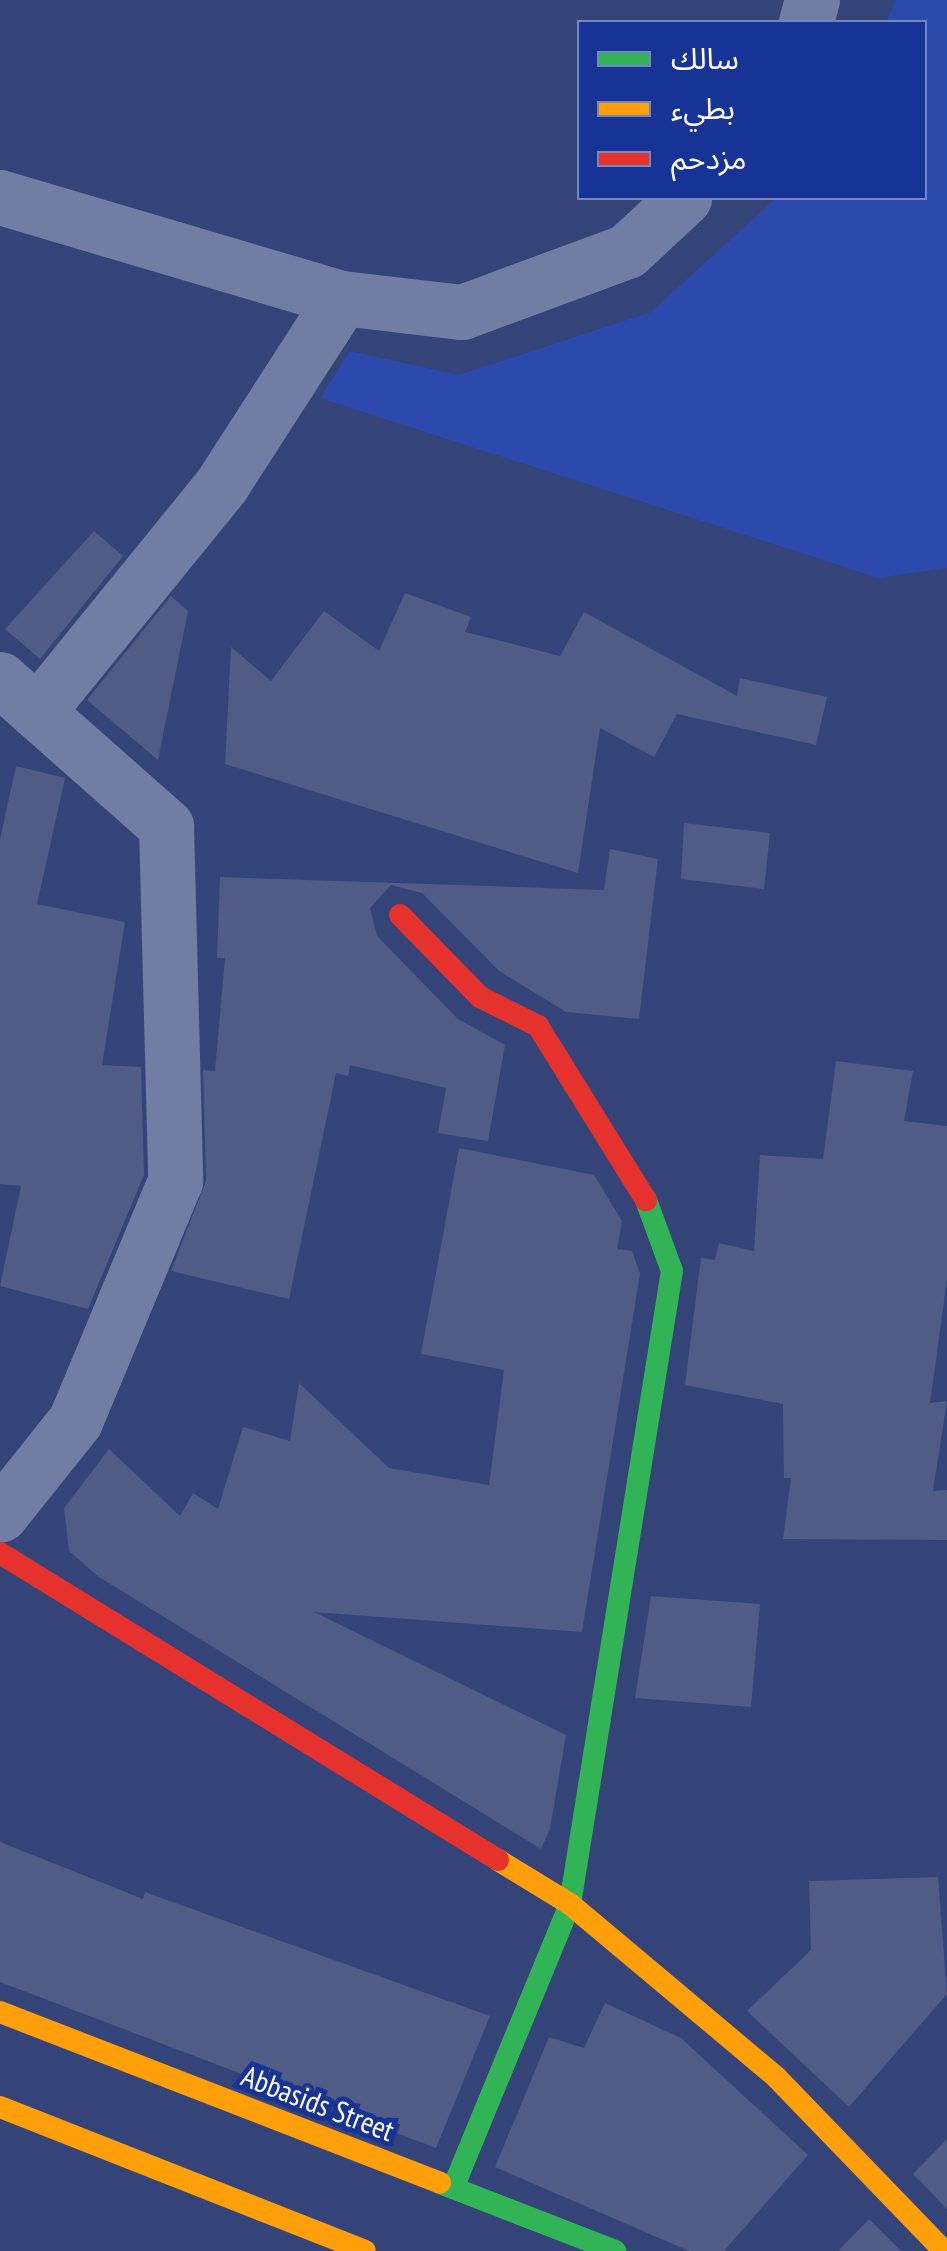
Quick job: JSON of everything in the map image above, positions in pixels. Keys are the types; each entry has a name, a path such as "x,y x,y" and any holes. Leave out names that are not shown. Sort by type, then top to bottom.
{"street":[{"path":"0,197 342,298 462,312 626,251 682,200"},
{"path":"0,1515 74,1421 175,1181 166,826 18,696 222,484 342,298"},
{"path":"400,915 480,997 538,1026 549,1040 650,1206 672,1271 570,1904 453,2188"},
{"path":"0,1554 570,1904 776,2077 944,2250"},
{"name":"Abbasids Street","path":"0,2012 614,2251"},
{"path":"0,2107 358,2250"}],"shaded area":[{"path":"896,0 947,0 947,568 879,578 320,398 350,351 459,375 651,312 774,200 927,200 927,20 887,20"}],"building":[{"path":"94,531 123,556 40,659 5,629"},
{"path":"405,593 471,617 465,632 560,656 584,612 737,696 740,678 827,697 816,745 677,714 654,757 600,728 578,873 225,764 231,647 271,681 324,611 379,651"},
{"path":"171,596 188,611 158,760 87,700"},
{"path":"16,766 65,778 37,904 125,922 102,1065 141,1067 144,1175 88,1309 0,1286 21,1186 0,1184 0,839"},
{"path":"684,823 770,833 764,889 681,879"},
{"path":"610,849 658,859 639,1019 566,1012 499,971 422,893 391,885 370,908 377,936 458,1019 505,1045 488,1141 438,1133 446,1088 350,1065 348,1076 336,1073 289,1299 171,1271 206,1181 203,1070 215,1071 225,958 217,958 220,877 604,890"},
{"path":"836,1061 913,1071 904,1121 947,1126 947,1280 930,1403 947,1401 933,1491 947,1490 947,1540 783,1539 791,1478 784,1478 783,1404 685,1385 701,1258 715,1260 719,1243 754,1251 760,1155 823,1159"},
{"path":"459,1148 594,1175 622,1221 617,1249 632,1251 640,1274 582,1632 314,1612 566,1735 550,1829 541,1849 99,1577 69,1551 64,1508 109,1449 180,1516 193,1493 218,1509 243,1427 290,1441 299,1383 389,1468 489,1485 504,1370 421,1354"},
{"path":"651,1596 760,1604 751,1707 635,1698"},
{"path":"0,1842 143,1899 145,1892 490,2016 436,2148 0,1982"},
{"path":"938,1877 947,1994 849,2107 747,2011 811,1950 809,1881"},
{"path":"605,2003 681,2038 808,2155 724,2251 689,2251 495,2167 549,2037 584,2048"},
{"path":"947,2139 947,2209 913,2174"},
{"path":"869,2219 901,2251 838,2251"}],"traffic: fast":[{"path":"453,2188 570,1904 672,1271 646,1200"},
{"path":"440,2183 615,2251"}],"traffic: slow":[{"path":"498,1860 570,1904 776,2077 943,2250"},
{"path":"0,2012 440,2183"},
{"path":"0,2107 365,2251"}],"traffic: jam":[{"path":"400,915 480,997 538,1026 646,1200"},
{"path":"0,1553 498,1860"}]}
